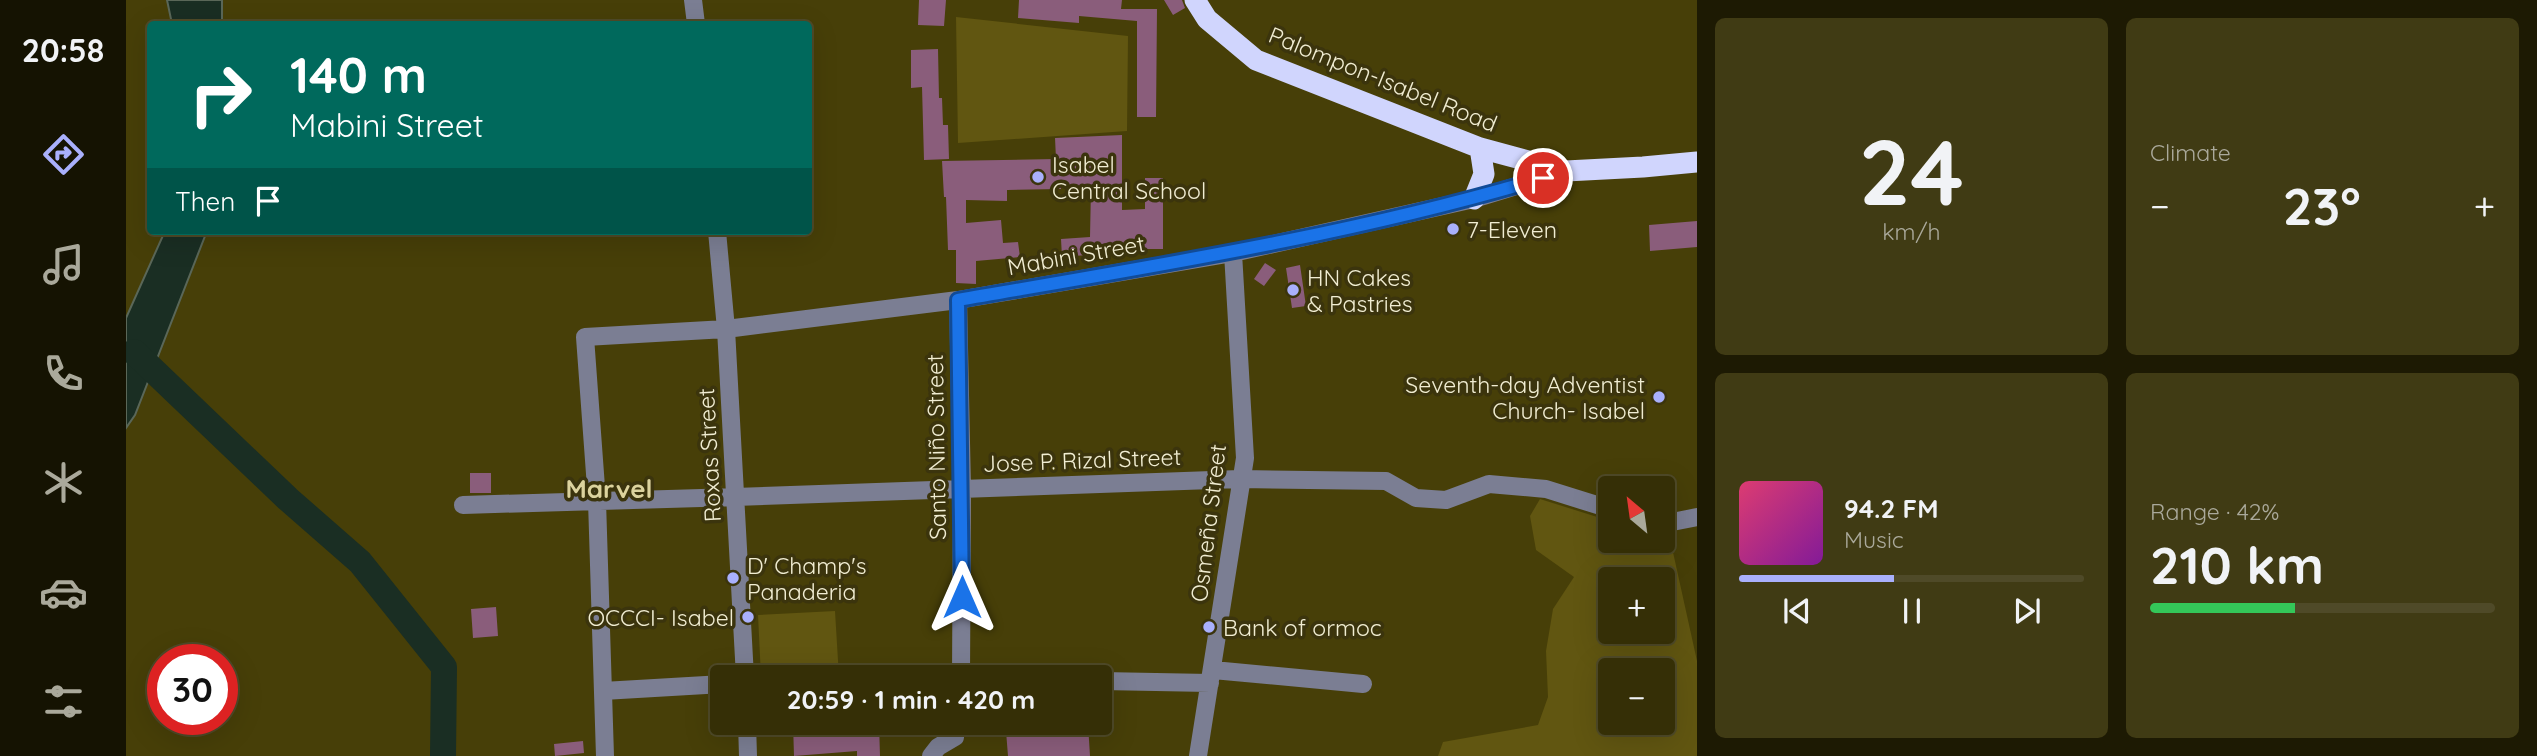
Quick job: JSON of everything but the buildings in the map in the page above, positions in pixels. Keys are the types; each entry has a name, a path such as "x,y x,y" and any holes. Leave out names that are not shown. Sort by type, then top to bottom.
{"highway":[{"name":"Palompon-Isabel Road","path":"1195,0 1207,19 1256,60 1480,148 1566,171 1697,162"},
{"path":"1474,199 1484,174 1480,148"}],"street":[{"path":"693,0 696,21"},
{"name":"Mabini Street","path":"597,501 585,337 726,329 958,300 1233,253 1474,199 1566,171"},
{"name":"Roxas Street","path":"717,235 726,329 744,665"},
{"name":"Osmeña Street","path":"1198,756 1245,458 1233,253"},
{"name":"Santo Niño Street","path":"958,300 962,489 961,665"},
{"name":"Jose P. Rizal Street","path":"463,505 735,498 1240,479 1386,481 1416,498 1446,500 1489,484 1546,489 1598,505"},
{"path":"597,501 605,756"},
{"path":"1675,521 1697,517"},
{"path":"1112,680 1211,676 1363,684"},
{"path":"603,691 710,685"},
{"path":"747,735 748,756"},
{"path":"931,756 938,747 955,735"}],"shaded area":[{"path":"167,0 222,0 222,21 171,21"},
{"path":"956,17 1128,36 1127,131 958,143"},
{"path":"163,235 205,235 135,415 126,428 126,318"},
{"path":"1540,499 1598,517 1598,553 1673,553 1697,661 1697,756 1438,756 1443,742 1538,725 1548,697 1546,651 1553,609 1574,577 1536,550 1530,516"},
{"path":"835,611 838,665 760,665 758,615"}],"waterway":[{"path":"134,352 288,499 360,562 444,667 443,756"}],"place":[{"name":"Isabel Central School","path":"1038,177"},
{"name":"7-Eleven","path":"1453,229"},
{"name":"HN Cakes & Pastries","path":"1293,290"},
{"name":"Seventh-day Adventist Church- Isabel","path":"1659,397"},
{"name":"D' Champ's Panaderia","path":"733,578"},
{"name":"OCCCI- Isabel","path":"748,617"},
{"name":"Bank of ormoc","path":"1209,627"}],"district":[{"name":"Marvel","path":"609,488"}],"route":[{"path":"962,597 958,300 1233,253 1474,199 1543,178"}]}
